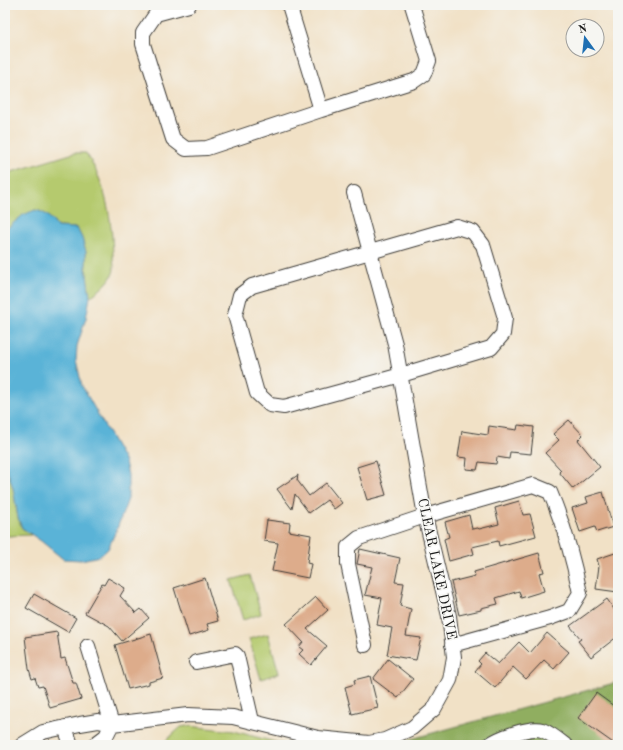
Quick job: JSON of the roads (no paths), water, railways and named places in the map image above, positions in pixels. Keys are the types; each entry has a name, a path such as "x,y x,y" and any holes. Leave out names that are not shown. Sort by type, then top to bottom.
{"street":[{"path":"189,5 156,14 143,33 143,44 173,139 186,149 207,148 414,81 424,74 429,61 412,5"},
{"path":"289,5 321,110"},
{"name":"CLEAR LAKE DRIVE","path":"22,745 43,732 98,721 112,724 188,715 233,717 318,738 369,743 385,740 412,728 434,709 450,680 454,657 449,616 425,516 396,344 354,193"},
{"path":"457,227 473,232 483,245 505,318 503,334 491,348 401,375 284,407 270,405 257,393 234,315 240,295 252,286 457,227"},
{"path":"365,645 348,564 348,547 360,538 425,516 533,485 550,492 562,519 574,561 580,593 569,611 550,618 452,645"},
{"path":"88,646 112,724 106,736 94,745"},
{"path":"196,662 232,653 237,656 252,721"},
{"path":"65,727 72,745"},
{"path":"489,745 497,740 523,731 541,729 565,745"}],"water":[{"path":"35,210 48,216 57,227 77,228 82,238 86,251 86,268 90,297 86,318 77,346 76,360 82,386 125,462 128,475 128,499 108,549 100,556 81,560 63,559 22,528 18,518 13,488 5,464 5,230 23,215"}]}
